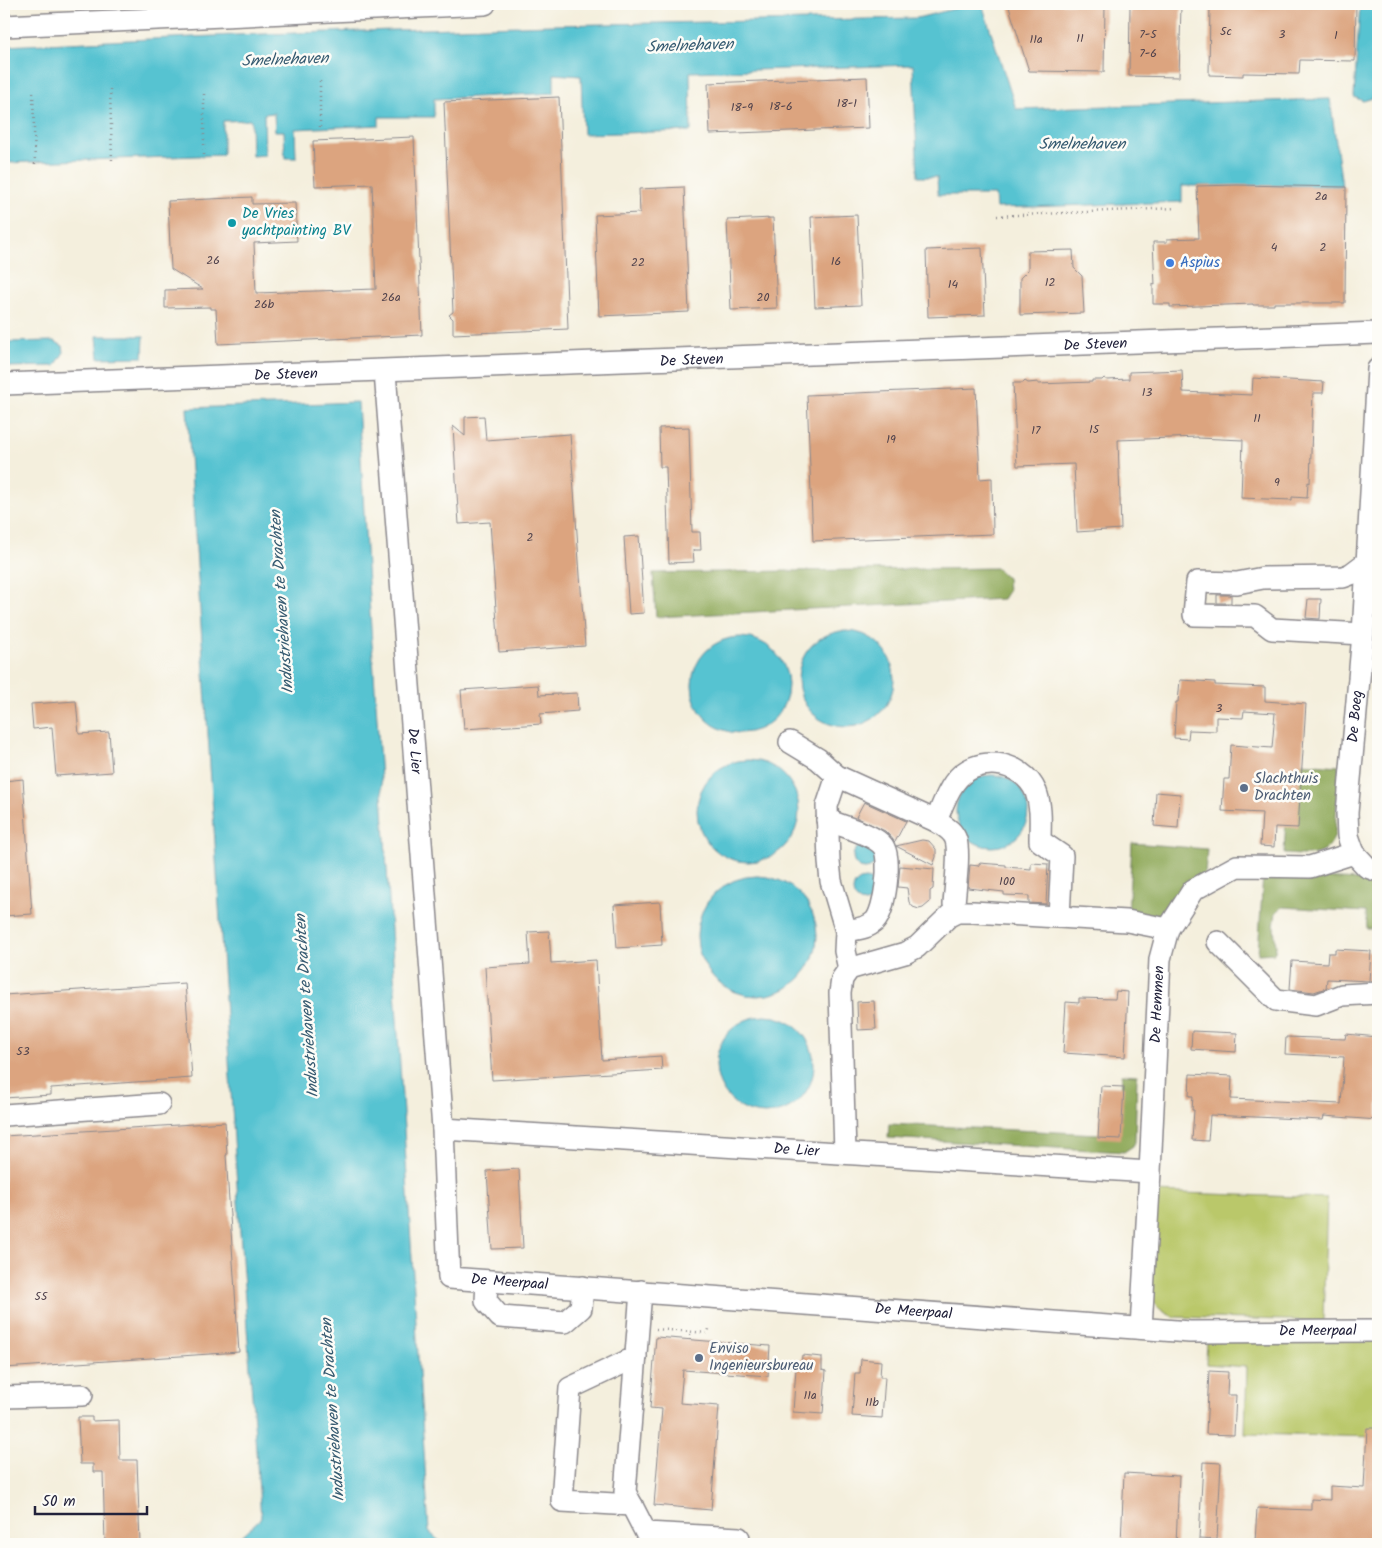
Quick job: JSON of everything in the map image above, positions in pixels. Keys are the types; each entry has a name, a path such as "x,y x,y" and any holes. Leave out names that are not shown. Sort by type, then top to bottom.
{"street":[{"path":"4,26 486,4"},
{"name":"De Steven","path":"4,384 384,372 1378,333"},
{"name":"De Boeg","path":"1354,853 1348,836 1347,813 1363,634 1378,369"},
{"name":"De Lier","path":"384,372 443,1129 449,1278"},
{"path":"1363,634 1272,628 1256,616 1194,615 1197,582 1237,583 1263,578 1343,577 1351,574 1367,562"},
{"path":"790,742 818,759 837,776 936,821 949,829 956,838 954,904 957,912"},
{"path":"936,821 954,782 973,767 997,764 1009,766 1019,772 1035,790 1039,801 1040,842 1062,856 1059,917"},
{"path":"837,776 829,799 827,820 829,862 831,881 846,931 845,951 849,969"},
{"path":"827,820 872,838 884,847 886,855 886,883 880,915 870,925 846,931"},
{"path":"1354,853 1367,867 1378,871"},
{"name":"De Hemmen","path":"1141,1328 1160,960 1168,929 1193,890 1237,866 1310,867 1354,853"},
{"path":"845,1152 840,992 842,979 849,969 905,953 917,947 949,916 957,912 1128,921 1168,929"},
{"path":"1218,942 1276,1000 1316,1005 1342,995 1378,993"},
{"path":"4,1115 159,1104"},
{"name":"De Lier","path":"443,1129 1150,1172"},
{"name":"De Meerpaal","path":"449,1278 1190,1332 1378,1331"},
{"path":"487,1281 486,1301 500,1316 565,1322 581,1308 583,1287"},
{"path":"642,1291 625,1492 646,1533 739,1538"},
{"path":"632,1505 562,1501 570,1388 636,1357"},
{"path":"4,1397 82,1395"}],"path":[{"path":"320,78 320,127"},
{"path":"110,89 112,161"},
{"path":"204,91 204,155"},
{"path":"32,93 35,165"},
{"path":"997,216 1176,208"},
{"path":"652,1329 708,1333 709,1329"},
{"path":"690,1331 690,1340"}],"green space":[{"path":"996,568 1007,578 1008,591 1003,599 656,617 653,573"},
{"path":"1289,762 1339,766 1335,834 1327,848 1315,854 1284,854"},
{"path":"1132,843 1207,849 1205,873 1168,910 1165,909 1161,915 1128,915"},
{"path":"1263,875 1378,881 1378,929 1367,929 1366,912 1283,907 1276,912 1274,927 1276,947 1274,953 1258,954"},
{"path":"1374,948 1378,948 1378,967 1372,966"},
{"path":"1122,1074 1137,1075 1135,1142 1133,1146 1124,1152 888,1138 889,1124 1099,1134 1120,1125"},
{"path":"1152,1192 1327,1198 1323,1321 1174,1317 1163,1311 1150,1296"},
{"path":"1207,1336 1378,1340 1378,1437 1245,1434 1247,1367 1206,1364"}],"water":[{"name":"Smelnehaven","path":"974,4 982,4 1016,109 1330,99 1342,186 1182,186 1182,202 996,208 995,195 938,195 937,177 918,177 913,65 690,72 691,131 583,134 581,76 554,74 554,93 434,99 434,117 379,117 379,125 295,129 296,158 285,158 284,131 275,131 274,113 264,114 265,155 252,156 251,120 223,121 223,155 4,163 4,46 235,35 552,25 917,18"},
{"path":"1360,4 1378,4 1373,98 1363,101 1354,97"},
{"path":"97,336 144,336 143,357 99,358"},
{"path":"54,341 63,346 64,352 55,366 4,367 4,342"},
{"name":"Industriehaven te Drachten","path":"358,402 429,1532 443,1544 233,1544 261,1518 240,1232 187,408"},
{"path":"846,631 864,635 880,645 890,661 894,679 890,697 880,713 864,723 846,727 828,723 812,713 802,697 798,679 802,661 812,645 828,635"},
{"path":"740,637 758,641 774,651 784,667 788,685 784,703 774,719 758,729 740,733 722,729 706,719 696,703 692,685 696,667 706,651 722,641"},
{"path":"748,760 767,764 784,775 795,792 799,811 795,830 784,847 767,858 748,862 729,858 712,847 701,830 697,811 701,792 712,775 729,764"},
{"path":"999,775 1018,785 1026,797 1028,811 1026,825 1018,837 1006,845 985,847 966,837 958,825 956,804 966,785 978,777"},
{"path":"865,845 874,848 877,857 874,866 865,869 856,866 853,857 856,848"},
{"path":"757,876 780,880 800,893 813,913 817,936 813,959 800,979 780,992 757,996 734,992 714,979 701,959 697,936 701,913 714,893 734,880"},
{"path":"865,879 874,882 877,891 874,900 865,903 856,900 853,891 856,882"},
{"path":"765,1016 784,1020 800,1030 810,1046 814,1065 810,1084 800,1100 784,1110 765,1114 746,1110 730,1100 720,1084 716,1065 720,1046 730,1030 746,1020"}],"building":[{"path":"1008,4 1105,4 1104,72 1029,71"},
{"path":"1210,4 1356,4 1355,61 1300,60 1299,74 1243,73 1243,76 1209,75"},
{"path":"1130,5 1181,6 1179,77 1129,76"},
{"path":"867,77 869,128 710,134 708,83"},
{"path":"559,97 568,329 453,334 453,319 449,315 453,312 444,102"},
{"name":"De Vries yachtpainting BV","path":"414,137 422,335 218,344 216,309 210,309 210,307 165,308 165,290 203,289 171,269 168,201 252,197 252,204 295,203 297,241 254,243 256,293 376,289 372,184 315,186 313,141"},
{"path":"1197,186 1346,187 1345,303 1274,303 1274,305 1170,307 1170,304 1153,304 1153,284 1155,285 1153,242 1167,242 1167,239 1199,238"},
{"path":"684,187 689,312 599,316 595,215 640,213 639,189"},
{"path":"857,215 861,305 815,307 811,217"},
{"path":"773,218 777,308 731,310 727,220"},
{"path":"982,248 985,315 928,317 926,250"},
{"path":"1073,250 1074,268 1082,276 1084,313 1020,315 1020,278 1028,270 1028,251"},
{"path":"1182,370 1183,392 1252,395 1253,378 1324,382 1323,393 1313,393 1310,483 1308,482 1307,498 1292,497 1292,500 1241,498 1243,440 1198,437 1118,440 1121,529 1077,532 1074,464 1017,466 1013,383 1023,383 1025,381 1028,383 1038,382 1038,384 1092,382 1092,380 1102,380 1104,378 1107,380 1129,379 1129,372"},
{"path":"976,388 980,479 992,478 993,534 813,541 807,395"},
{"path":"484,416 486,440 570,434 585,646 499,652 490,522 459,524 456,479 453,426 465,436 465,417"},
{"path":"689,427 692,532 700,532 701,550 693,550 694,562 669,563 666,467 660,467 659,428"},
{"path":"639,536 644,613 629,614 624,537"},
{"path":"1217,595 1231,595 1231,603 1217,603"},
{"path":"1308,599 1321,599 1320,619 1306,618"},
{"path":"1180,680 1215,682 1215,685 1265,687 1265,701 1306,704 1298,828 1275,827 1274,847 1260,846 1262,813 1222,811 1224,779 1229,779 1231,745 1272,748 1275,713 1244,711 1243,718 1216,717 1216,731 1189,730 1188,739 1174,738 1176,702 1178,702"},
{"path":"538,685 539,695 577,693 578,711 540,714 541,724 464,729 461,690"},
{"path":"76,701 79,734 109,732 112,772 56,776 52,727 33,729 31,704"},
{"path":"23,779 32,914 4,916 4,781"},
{"path":"1156,792 1180,794 1178,828 1154,826"},
{"path":"864,802 906,821 895,842 885,831 856,817"},
{"path":"922,840 929,841 936,849 933,865 896,846"},
{"path":"979,863 1031,869 1031,863 1048,864 1046,904 1029,903 1029,896 1004,895 1004,892 968,888 970,865 979,866"},
{"path":"900,866 934,869 930,902 923,908 913,907 909,902 907,888 898,887"},
{"path":"660,902 662,945 617,948 614,905"},
{"path":"549,931 551,963 596,960 602,1060 661,1056 662,1070 492,1080 485,967 530,964 528,932"},
{"path":"1335,949 1371,951 1369,981 1327,979 1326,988 1314,992 1290,989 1292,961 1327,963 1328,953 1335,953"},
{"path":"185,983 192,1078 51,1088 51,1095 4,1098 4,995"},
{"path":"1116,991 1128,992 1125,1057 1063,1053 1066,1002 1079,1003 1079,998 1115,999"},
{"path":"874,1001 876,1029 858,1030 857,1002"},
{"path":"1192,1031 1237,1033 1236,1052 1191,1049"},
{"path":"1346,1034 1378,1037 1378,1120 1324,1116 1323,1120 1210,1115 1208,1141 1192,1140 1194,1110 1192,1110 1193,1096 1189,1096 1190,1074 1232,1076 1231,1099 1341,1104 1344,1057 1285,1054 1286,1037 1345,1039"},
{"path":"1101,1086 1124,1087 1121,1139 1098,1138"},
{"path":"225,1122 239,1352 4,1368 4,1136"},
{"path":"519,1169 523,1248 492,1249 487,1171"},
{"path":"656,1337 770,1346 768,1376 683,1370 680,1403 719,1406 711,1510 654,1505 662,1409 650,1408"},
{"path":"802,1355 822,1357 822,1370 826,1371 823,1414 793,1412 796,1368 801,1369"},
{"path":"861,1359 881,1361 880,1377 885,1377 882,1418 852,1416 855,1373 860,1373"},
{"path":"1209,1371 1228,1372 1227,1395 1236,1395 1234,1435 1206,1434"},
{"path":"78,1417 92,1417 92,1421 119,1420 120,1460 137,1460 140,1544 105,1544 103,1472 93,1472 93,1464 80,1464"},
{"path":"1367,1428 1378,1428 1378,1544 1255,1542 1257,1508 1311,1510 1311,1499 1330,1500 1330,1486 1364,1488"},
{"path":"1203,1462 1221,1463 1217,1540 1199,1539"},
{"path":"1124,1473 1179,1476 1176,1544 1121,1544"}],"place":[{"name":"De Vries yachtpainting BV","path":"232,223"},
{"name":"Aspius","path":"1170,263"},
{"name":"Slachthuis Drachten","path":"1244,788"},
{"name":"Enviso Ingenieursbureau","path":"699,1358"}]}
